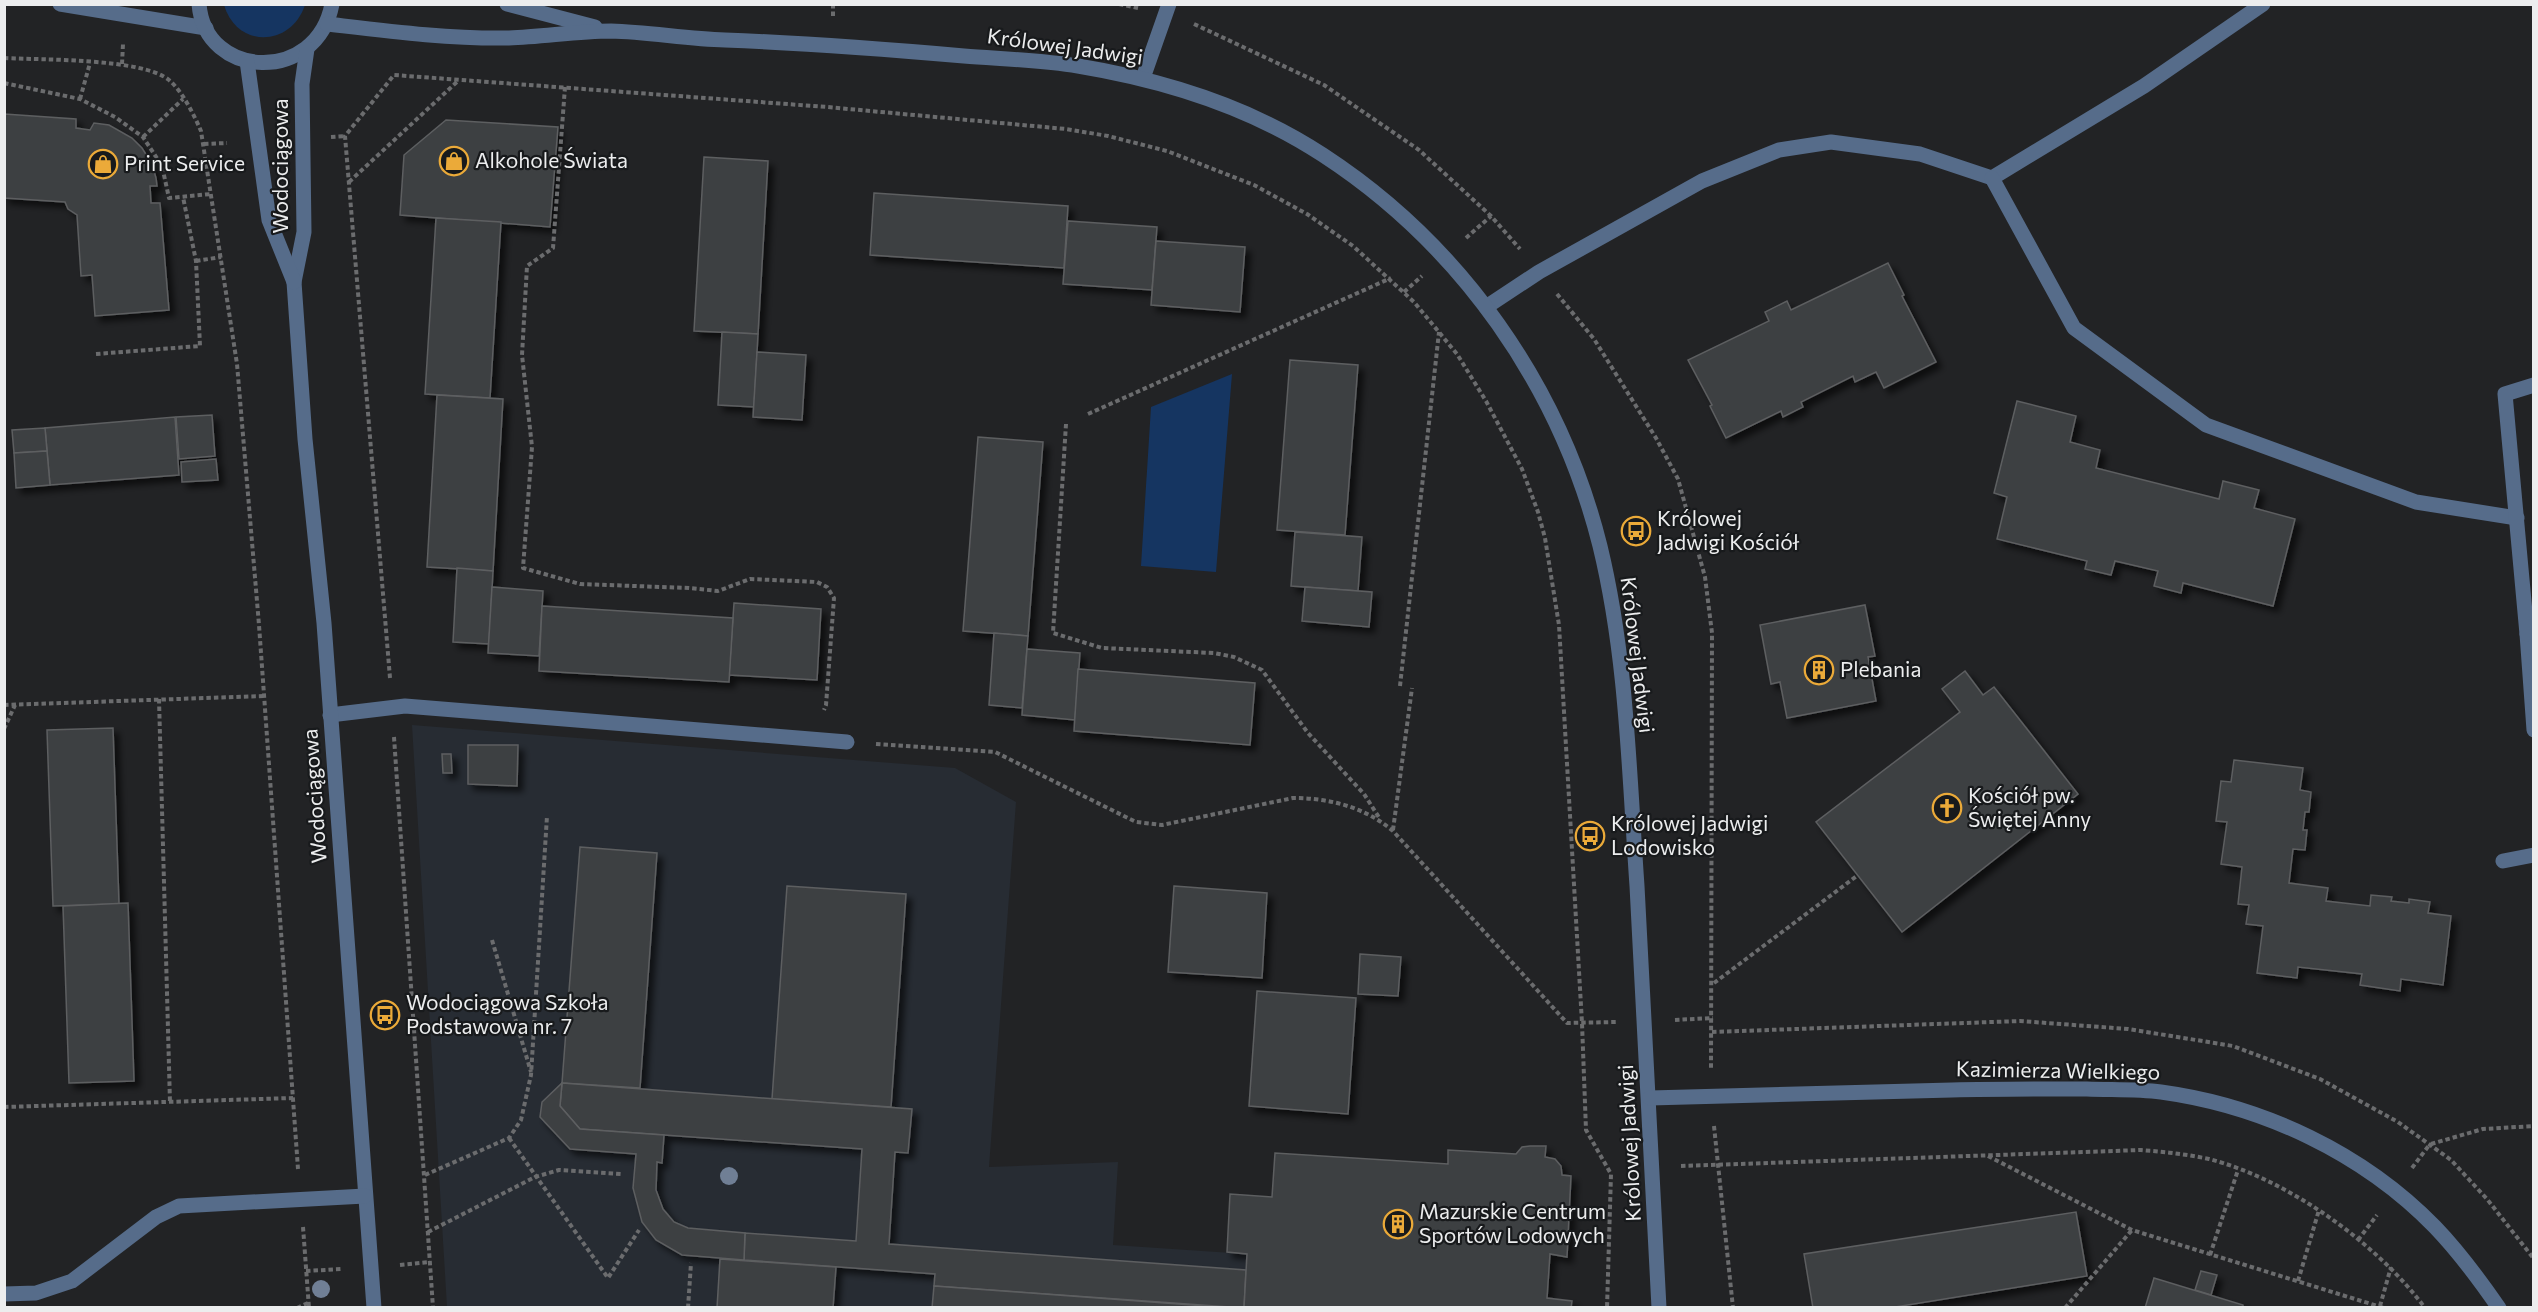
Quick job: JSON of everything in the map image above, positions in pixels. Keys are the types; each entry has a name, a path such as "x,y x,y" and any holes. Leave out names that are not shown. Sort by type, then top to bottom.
{"street":[{"path":"60,4 206,28"},
{"path":"200,4 206,28 216,43 230,54 247,61 267,64 289,60 307,49 327,24 332,4"},
{"name":"Królowej Jadwigi","path":"507,4 610,31"},
{"path":"1992,178 2144,87 2263,4"},
{"path":"1143,78 1167,9"},
{"name":"Królowej Jadwigi","path":"327,24 403,33 505,38 610,31 709,39 832,44 1047,63 1143,78 1244,113 1320,152 1371,191 1434,246 1471,285 1503,330 1535,382 1568,447 1587,501 1613,607 1625,704 1650,1098 1659,1308"},
{"name":"Wodociągowa","path":"307,49 302,84 301,138 304,232 294,282 305,438 324,622 374,1308"},
{"name":"Wodociągowa","path":"247,61 269,220 294,282"},
{"path":"1486,307 1539,272 1702,181 1779,150 1831,141 1920,154 1992,178 2074,328 2206,425 2416,502 2517,518"},
{"path":"2534,385 2505,394 2530,633 2534,730"},
{"path":"330,715 405,706 847,741"},
{"path":"2503,861 2534,855"},
{"name":"Kazimierza Wielkiego","path":"1650,1098 2020,1089 2128,1090 2194,1097 2231,1107 2301,1132 2352,1161 2395,1192 2435,1227 2471,1268 2499,1308"},
{"path":"4,1294 36,1293 72,1281 156,1217 179,1206 365,1196"}],"path":[{"path":"1119,4 1167,9 1324,84 1410,143 1491,216 1594,339 1656,438 1678,479 1705,577 1712,633 1711,1096 1733,1308"},
{"path":"4,58 123,64 148,69 170,80 201,131 237,364 309,1305 297,1308"},
{"path":"80,99 90,63"},
{"path":"433,1308 392,707 345,136 394,75 827,107 1066,129 1108,136 1167,151 1254,185 1307,214 1353,246 1391,278 1439,331 1486,401 1522,469 1539,512 1545,538 1559,625 1586,1130 1611,1174 1607,1308"},
{"path":"348,183 459,80"},
{"path":"4,83 80,99 115,117 143,137 162,166 169,198 211,194"},
{"path":"565,87 553,248 527,266 522,355 532,447 523,568 580,584 718,591 750,579 817,582 827,587 834,598 826,705 820,718 800,738"},
{"path":"143,137 183,99"},
{"path":"96,354 200,346 196,261 183,196"},
{"path":"196,261 221,257"},
{"path":"1088,414 1391,278"},
{"path":"1400,686 1439,331"},
{"path":"1066,424 1053,633 1102,648 1214,653 1234,657 1262,670 1308,734 1364,794 1380,820"},
{"path":"1393,831 1412,688"},
{"path":"4,705 264,696"},
{"path":"159,699 170,1103"},
{"path":"4,729 15,705"},
{"path":"847,741 995,752 1136,822 1162,825 1293,798 1313,798 1347,804 1380,820 1393,831 1567,1023"},
{"path":"424,1175 509,1138 521,1120 531,1075 547,816"},
{"path":"1713,983 1858,875"},
{"path":"492,940 531,1075"},
{"path":"1712,1032 2020,1021 2128,1029 2234,1046 2320,1079 2398,1122 2430,1144 2451,1160 2487,1199 2534,1259"},
{"path":"4,1107 293,1098"},
{"path":"2430,1144 2483,1128 2534,1126"},
{"path":"509,1138 608,1278 639,1230"},
{"path":"1717,1164 2141,1150 2210,1160 2283,1190 2319,1210 2391,1267 2425,1308"},
{"path":"1988,1156 2132,1230 2382,1307 2391,1267"},
{"path":"428,1232 535,1177 559,1170 621,1174"},
{"path":"2210,1255 2238,1170"},
{"path":"2298,1281 2319,1210"},
{"path":"2065,1308 2132,1230"},
{"path":"688,1308 691,1263"}],"shaded area":[{"path":"224,4 305,5 298,19 288,29 277,35 264,37 252,35 240,29 231,19"},
{"path":"1232,374 1216,572 1141,566 1151,407"},
{"path":"412,725 955,768 1016,802 989,1167 1118,1162 1113,1245 1247,1254 1244,1307 447,1307"}],"building":[{"path":"4,114 76,119 76,128 90,130 94,123 109,125 132,138 142,148 152,164 156,178 157,186 150,186 151,203 160,203 169,310 95,316 92,275 81,276 77,215 68,209 65,202 4,198"},
{"path":"446,120 558,127 550,227 400,215 404,155"},
{"path":"704,157 768,161 758,334 694,331"},
{"path":"874,193 1068,206 1064,268 870,255"},
{"path":"436,218 501,222 490,398 425,394"},
{"path":"1068,221 1157,227 1152,290 1063,284"},
{"path":"1156,241 1245,247 1240,312 1151,305"},
{"path":"1888,263 1936,362 1884,388 1876,372 1855,382 1853,376 1801,402 1803,407 1783,417 1781,411 1726,438 1710,406 1712,405 1688,360 1769,321 1765,312 1787,301 1791,310"},
{"path":"722,332 758,334 754,407 718,405"},
{"path":"757,352 806,355 802,420 753,417"},
{"path":"1290,360 1358,365 1345,535 1277,530"},
{"path":"437,395 503,399 493,571 427,567"},
{"path":"2017,401 2076,416 2070,442 2100,450 2096,468 2219,499 2223,481 2259,490 2254,508 2295,519 2273,606 2183,583 2181,593 2154,586 2158,571 2115,561 2111,575 2085,569 2087,561 1997,539 2007,497 1994,493"},
{"path":"212,415 215,456 179,459 176,417"},
{"path":"175,417 179,475 50,485 45,428"},
{"path":"45,428 47,451 14,453 12,430"},
{"path":"978,437 1043,442 1028,636 963,631"},
{"path":"47,451 50,485 16,488 14,453"},
{"path":"216,459 218,480 182,482 181,462"},
{"path":"1295,532 1362,537 1358,591 1291,586"},
{"path":"457,568 493,571 489,644 453,642"},
{"path":"492,587 543,591 539,656 488,653"},
{"path":"1305,587 1372,592 1369,627 1302,621"},
{"path":"734,603 821,609 817,680 729,675"},
{"name":"Plebania","path":"1865,605 1875,656 1868,657 1876,701 1787,718 1780,682 1771,684 1760,625"},
{"path":"542,606 733,618 729,682 539,671"},
{"path":"994,633 1028,636 1022,708 989,705"},
{"path":"1027,649 1080,653 1075,720 1022,715"},
{"path":"1078,669 1255,683 1250,745 1074,731"},
{"name":"Kościół pw. Świętej Anny","path":"1965,671 1983,695 1994,687 2078,794 1902,932 1816,822 1960,712 1942,689"},
{"path":"113,728 119,904 53,906 47,730"},
{"path":"468,745 518,745 517,786 468,784"},
{"path":"442,754 451,754 452,773 443,773"},
{"path":"2234,760 2303,768 2300,790 2311,792 2309,812 2305,812 2303,830 2307,830 2305,850 2293,849 2289,883 2328,888 2326,901 2370,906 2371,895 2392,897 2391,901 2409,903 2409,899 2430,902 2428,913 2451,916 2443,985 2401,979 2400,991 2360,985 2362,974 2298,967 2297,978 2257,973 2263,926 2246,924 2249,905 2238,904 2242,867 2221,864 2227,822 2216,821 2221,781 2231,782"},
{"path":"580,847 657,853 640,1088 562,1083"},
{"path":"787,886 906,894 891,1107 772,1099"},
{"path":"1174,886 1267,893 1262,978 1168,972"},
{"path":"128,903 134,1081 69,1083 63,906"},
{"path":"1360,954 1401,957 1398,996 1358,994"},
{"path":"1257,991 1356,998 1348,1114 1249,1106"},
{"path":"562,1083 912,1109 908,1153 895,1152 889,1244 1246,1270 1244,1308 934,1286 935,1274 744,1260 745,1233 856,1241 862,1149 580,1129 560,1106"},
{"path":"562,1083 560,1106 580,1129 664,1135 662,1163 657,1162 656,1190 663,1209 674,1222 688,1228 745,1233 744,1260 682,1255 656,1240 642,1222 633,1188 636,1154 570,1149 540,1117 542,1102"},
{"name":"Mazurskie Centrum Sportów Lodowych","path":"1546,1146 1545,1157 1555,1159 1561,1166 1562,1175 1571,1176 1567,1257 1550,1254 1547,1298 1572,1301 1571,1308 1244,1308 1247,1254 1227,1252 1230,1194 1272,1197 1275,1153 1448,1164 1448,1150 1516,1154 1522,1147"},
{"path":"2076,1212 2087,1276 1889,1308 1813,1308 1804,1254"},
{"path":"720,1259 836,1267 833,1308 717,1308"},
{"path":"2201,1271 2217,1275 2211,1295 2195,1290"},
{"path":"2154,1278 2243,1305 2243,1308 2145,1308"},
{"path":"934,1286 1232,1308 932,1308"}],"place":[{"name":"Alkohole Świata","path":"454,161"},
{"name":"Print Service","path":"103,164"},
{"name":"Królowej Jadwigi Kościół","path":"1636,531"},
{"name":"Plebania","path":"1819,670"},
{"name":"Kościół pw. Świętej Anny","path":"1947,808"},
{"name":"Królowej Jadwigi Lodowisko","path":"1590,836"},
{"name":"Wodociągowa Szkoła Podstawowa nr. 7","path":"385,1015"},
{"name":"Mazurskie Centrum Sportów Lodowych","path":"1398,1224"}]}
